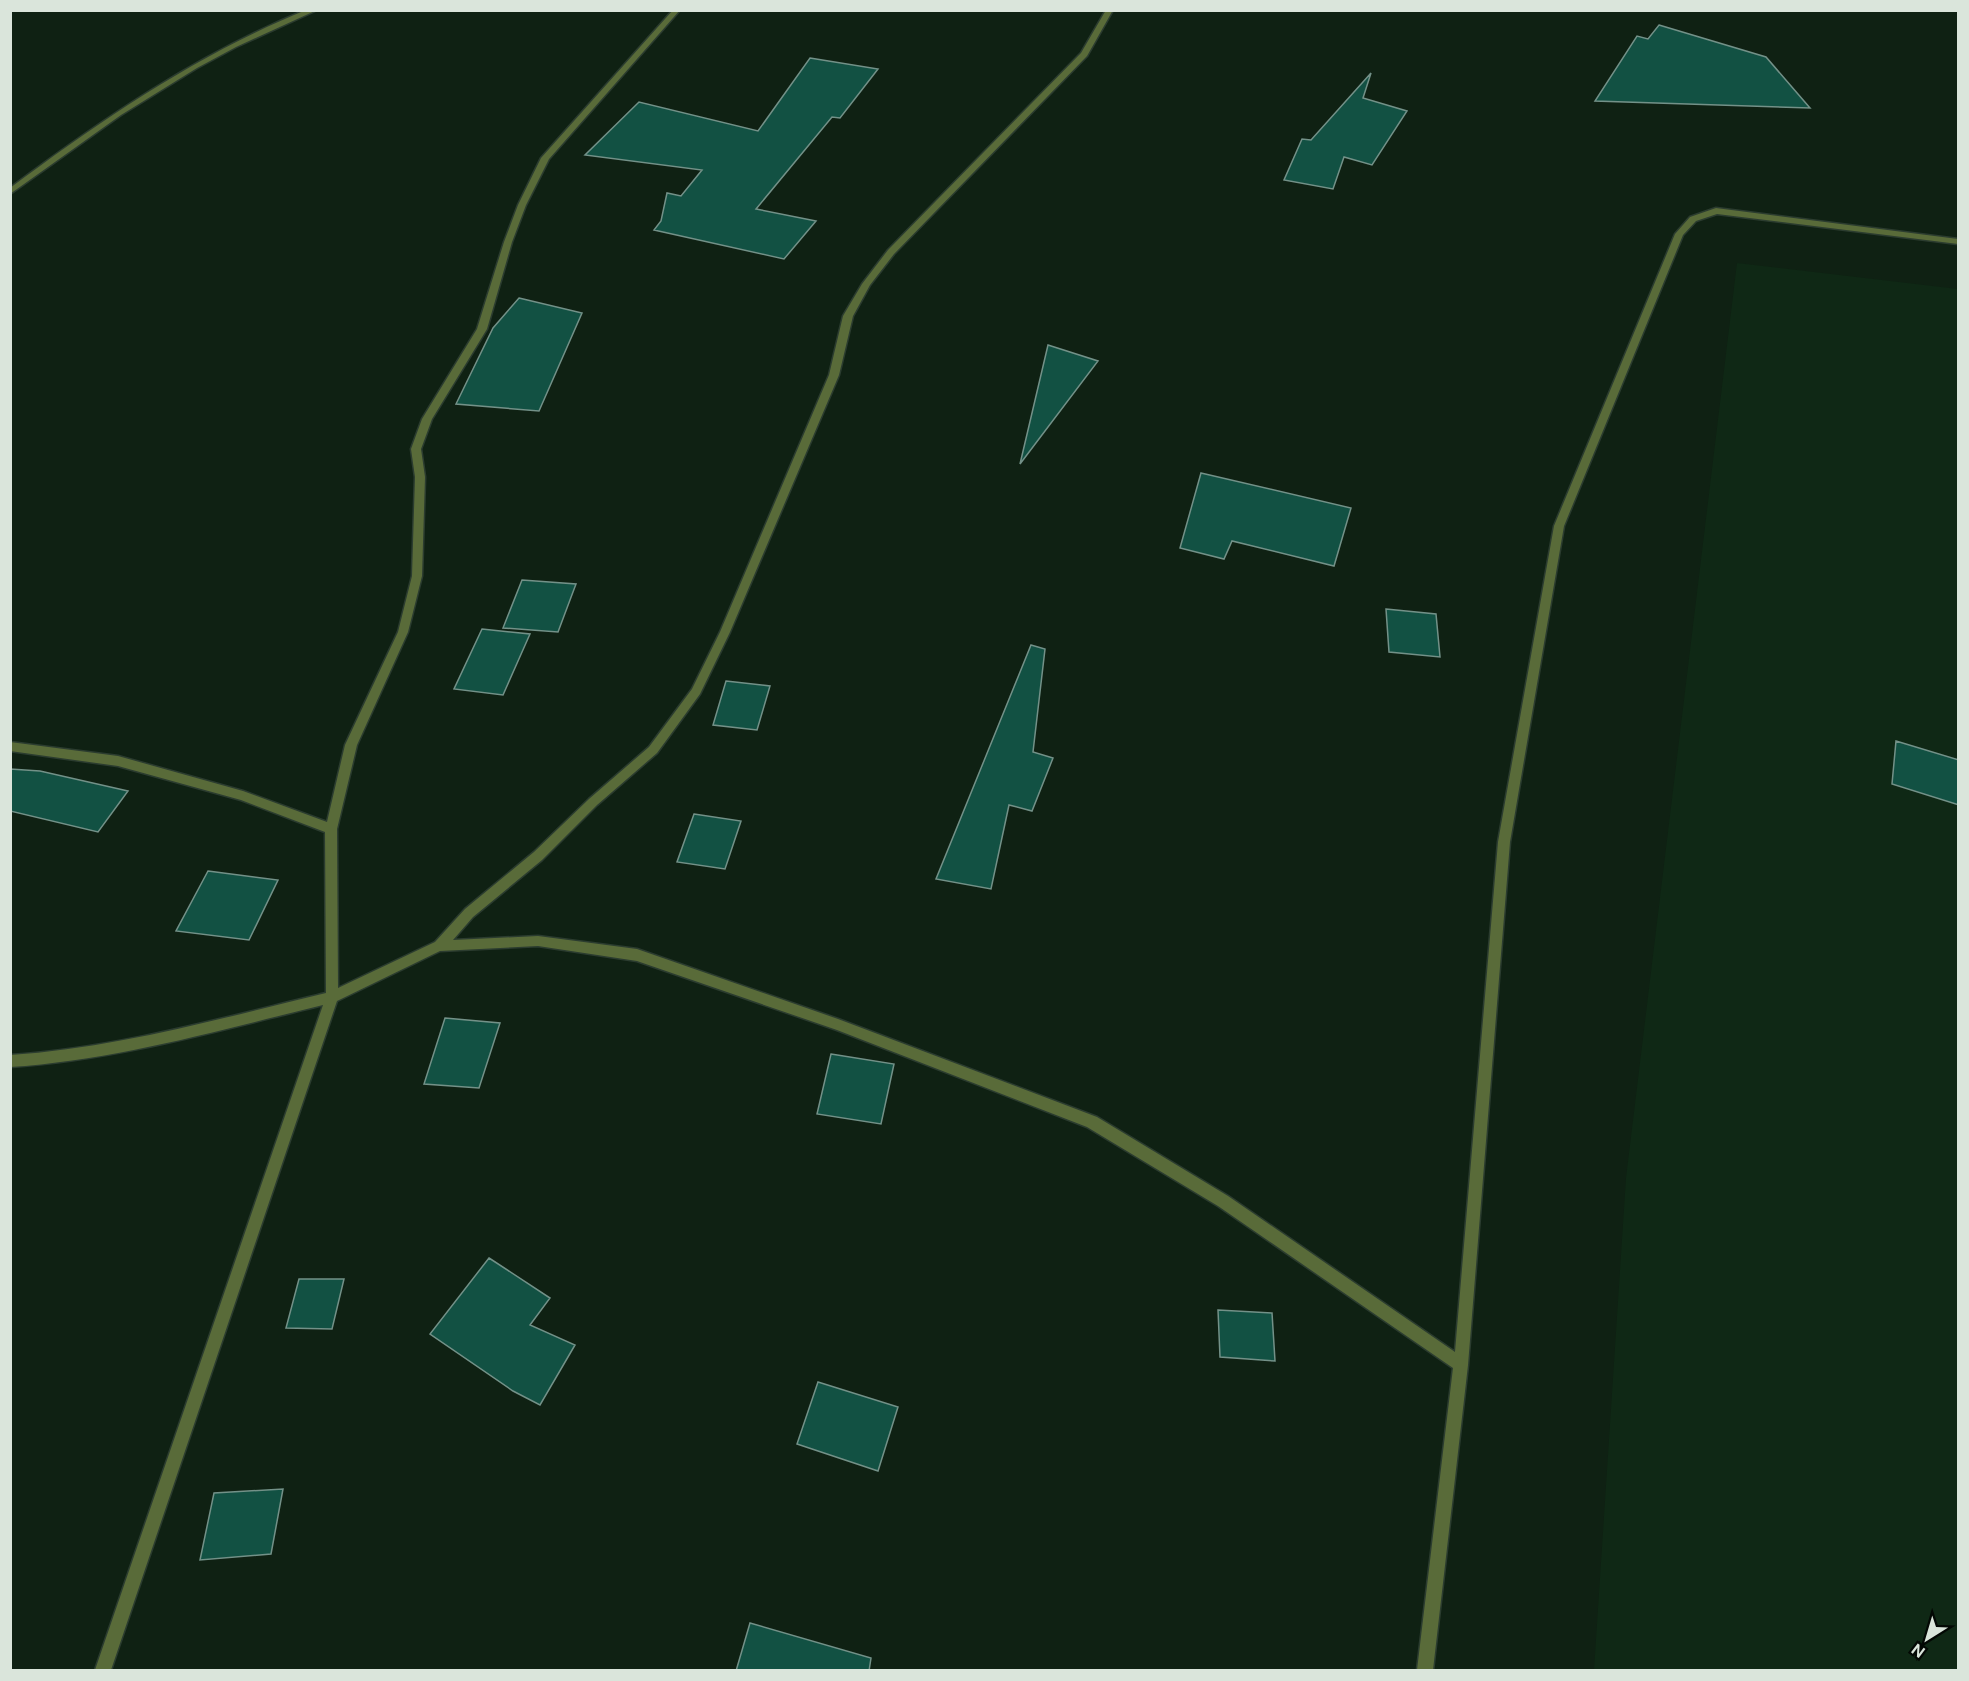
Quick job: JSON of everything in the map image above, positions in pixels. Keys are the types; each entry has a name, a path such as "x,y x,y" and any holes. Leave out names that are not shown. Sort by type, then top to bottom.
{"street":[{"path":"10,192 75,143 231,46 314,10"},
{"path":"103,1671 332,997 331,829 351,745 403,632 417,576 420,477 416,449 427,419 482,329 512,232 544,158 586,109 655,38 677,10"},
{"path":"10,1061 55,1058 177,1035 332,997 439,946 469,913 538,856 593,802 653,750 696,691 725,632 834,375 848,316 866,284 891,252 1084,54 1110,10"},
{"path":"1425,1671 1461,1365 1504,842 1559,526 1679,234 1693,219 1716,211 1959,241"},
{"path":"10,746 118,761 243,796 331,829"},
{"path":"439,946 538,941 637,955 838,1025 1092,1122 1223,1201 1461,1365"}],"shaded area":[{"path":"1737,263 1958,289 1958,1670 1594,1670 1626,1178"}],"building":[{"path":"1659,25 1766,57 1810,108 1595,101 1637,36 1648,39"},
{"path":"810,58 878,69 840,118 832,117 756,209 816,221 784,259 654,230 661,221 667,193 681,196 702,170 585,155 639,102 758,131"},
{"path":"1371,73 1363,98 1407,111 1372,165 1344,157 1333,189 1284,180 1302,139 1311,140"},
{"path":"519,298 582,313 539,411 456,404 493,328"},
{"path":"1048,345 1098,361 1020,464"},
{"path":"1201,473 1351,508 1334,566 1232,541 1224,559 1180,548"},
{"path":"522,580 576,584 558,632 503,628"},
{"path":"1386,609 1436,614 1440,657 1389,652"},
{"path":"482,629 530,634 503,695 454,689"},
{"path":"1031,645 1045,649 1033,752 1053,758 1032,811 1009,805 991,889 936,879"},
{"path":"726,681 770,686 757,730 713,725"},
{"path":"1896,741 1959,760 1959,805 1892,784"},
{"path":"10,769 40,771 128,791 98,832 10,811"},
{"path":"694,814 741,821 725,869 677,862"},
{"path":"208,871 278,880 249,940 176,931"},
{"path":"445,1018 500,1023 479,1088 424,1084"},
{"path":"831,1054 894,1064 881,1124 817,1114"},
{"path":"489,1258 550,1298 530,1325 575,1345 540,1405 513,1391 430,1334"},
{"path":"299,1279 344,1279 332,1329 286,1328"},
{"path":"1218,1310 1272,1313 1275,1361 1220,1357"},
{"path":"818,1382 898,1407 878,1471 797,1444"},
{"path":"283,1489 271,1554 200,1560 214,1493"},
{"path":"750,1623 871,1658 869,1671 736,1671"}]}
